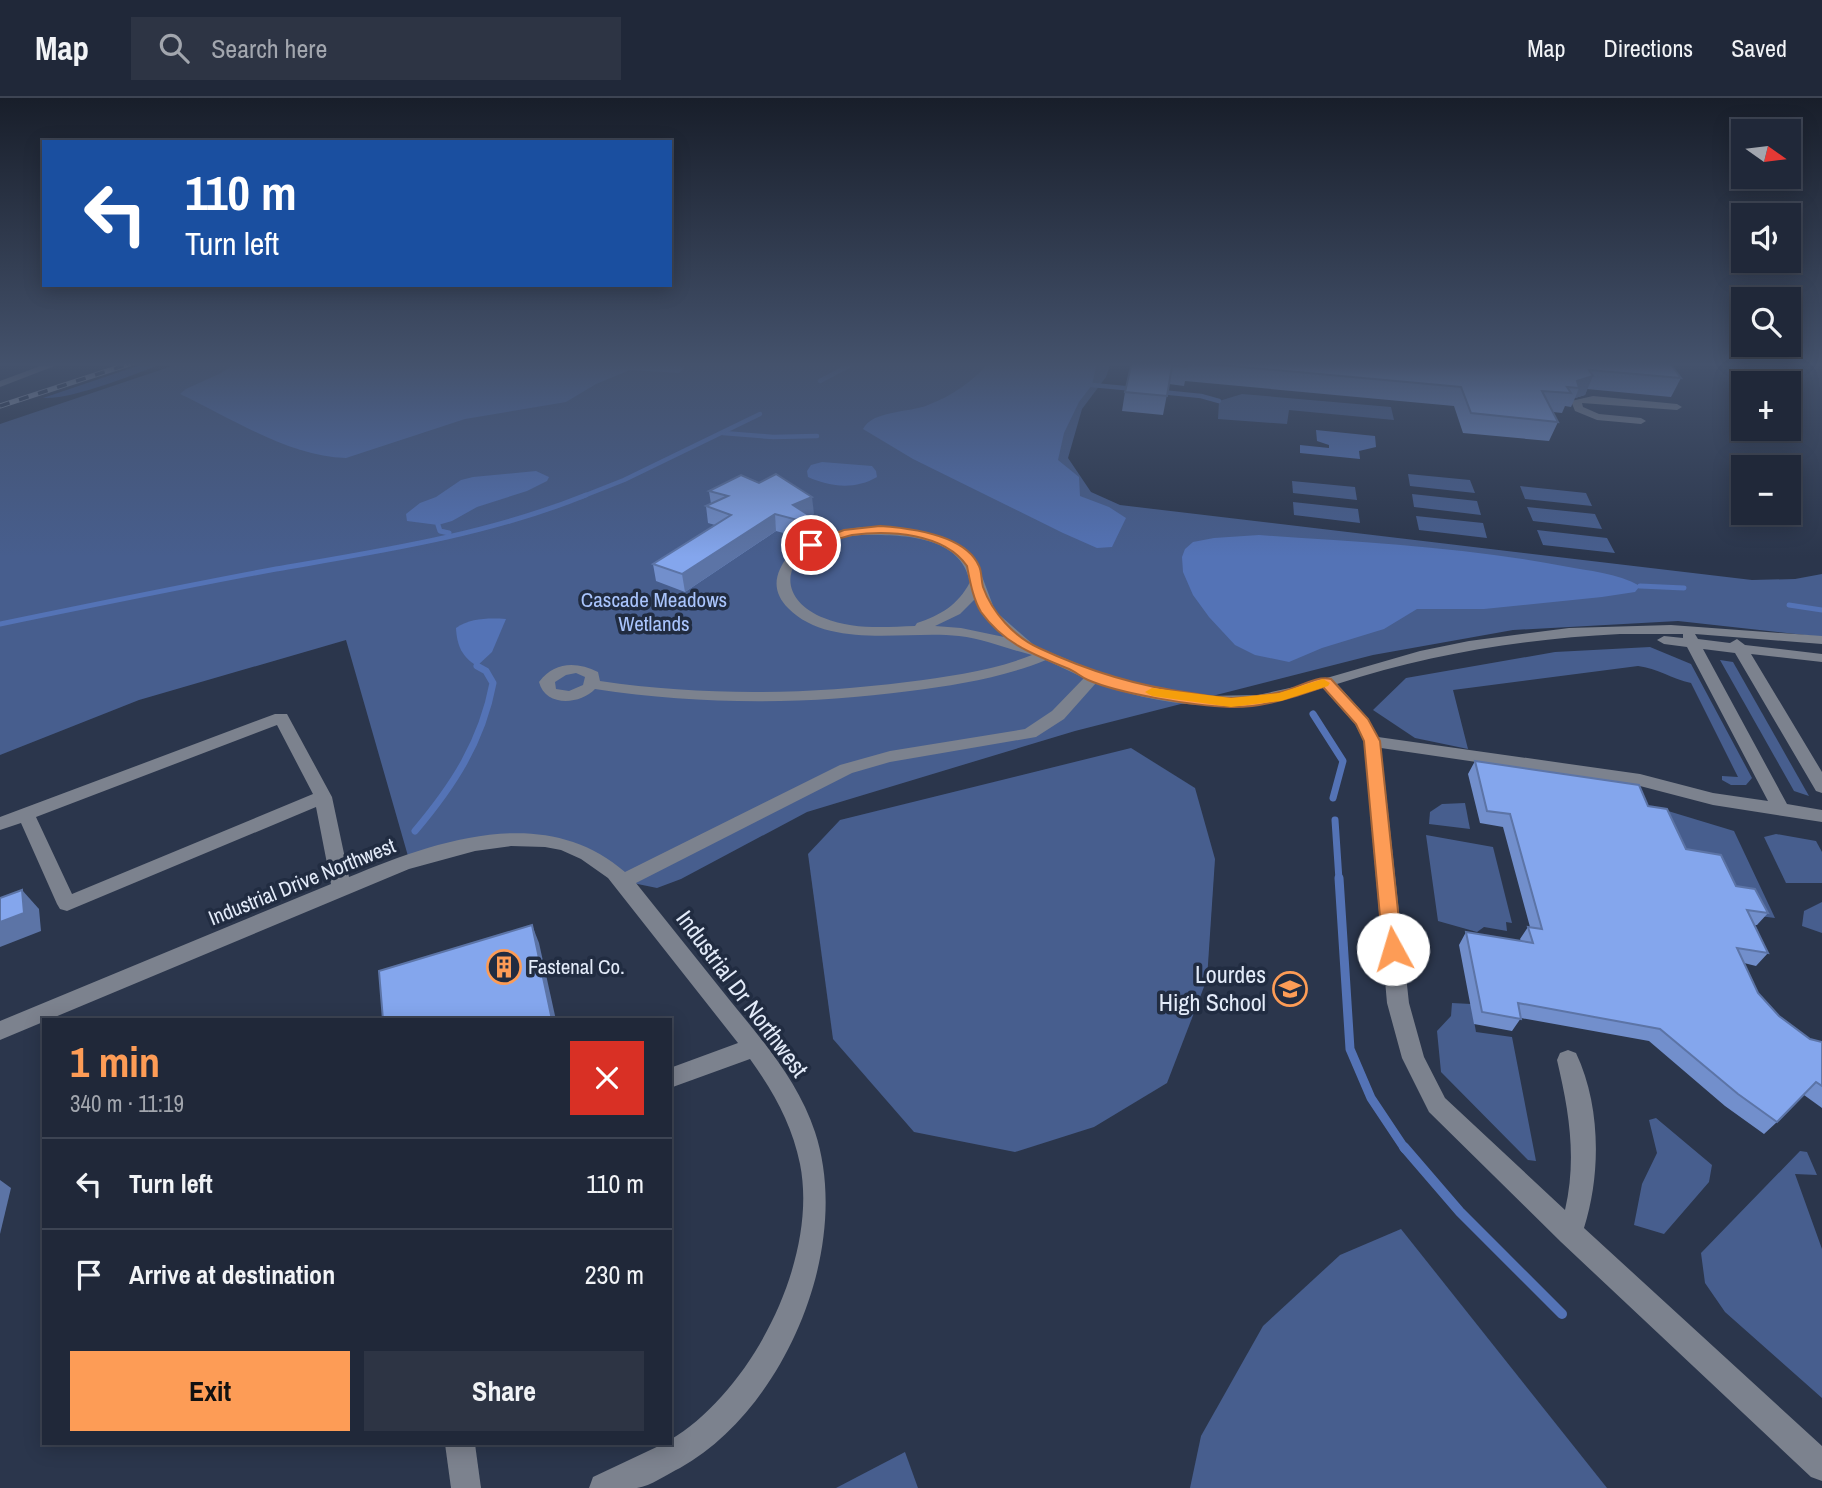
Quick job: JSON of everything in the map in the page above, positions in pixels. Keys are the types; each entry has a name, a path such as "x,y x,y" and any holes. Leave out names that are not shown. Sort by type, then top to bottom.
{"street":[{"path":"1037,652 1009,634 986,610 976,584 974,566 959,550 936,538 895,530 857,531 821,540 800,552 786,569 782,586 785,595 798,610 808,617 848,630 966,633 1037,652 1093,677 1146,691 1231,702 1281,697 1369,667 1498,639 1563,633 1689,636 1728,631 1822,640"},
{"path":"905,630 938,621 952,614 964,605 976,584"},
{"path":"1728,631 1742,650 1822,788"},
{"path":"1689,636 1742,650 1822,658"},
{"path":"1689,636 1782,811"},
{"path":"592,684 636,692 723,698 865,694 990,674 1037,652"},
{"path":"623,881 846,769 903,755 1030,733 1058,715 1093,677"},
{"path":"1326,682 1362,722 1372,741 1398,1003 1413,1058 1437,1105 1570,1233 1822,1466"},
{"path":"0,824 281,718 323,797 342,889"},
{"path":"1372,741 1640,780 1713,799 1822,816"},
{"path":"26,815 67,904 323,797"},
{"name":"Industrial Drive Northwest","path":"0,1031 342,889 450,849 516,840 543,840 576,848 602,862 623,881"},
{"name":"Industrial Dr Northwest","path":"604,1488 670,1458 712,1428 743,1393 771,1353 805,1269 815,1228 813,1164 807,1139 791,1104 755,1047 623,881"},
{"path":"672,1077 755,1047"},
{"path":"1568,1060 1584,1121 1585,1150 1582,1201 1570,1233"},
{"path":"460,1445 466,1488"}],"green space":[{"name":"Cascade Meadows Wetlands","path":"0,427 1077,427 1068,458 1091,492 1120,505 1752,580 1795,579 1822,574 1822,637 1678,621 1513,630 1373,655 1075,731 807,812 681,879 657,888 623,881 587,853 516,840 410,863 346,640 139,700 0,755"},
{"path":"1408,474 1470,480 1475,493 1410,486"},
{"path":"1292,481 1355,487 1357,500 1293,493"},
{"path":"1520,486 1586,493 1592,506 1525,499"},
{"path":"1412,494 1477,501 1481,515 1414,507"},
{"path":"1293,502 1358,509 1360,523 1294,515"},
{"path":"1527,507 1595,514 1602,529 1533,521"},
{"path":"1416,516 1483,523 1487,538 1419,530"},
{"path":"1537,530 1607,538 1615,553 1543,545"},
{"path":"1650,647 1691,664 1752,778 1746,785 1731,785 1722,780 1722,776 1738,777 1691,683 1645,667 1453,690 1468,749 1415,738 1373,710 1406,678 1555,652"},
{"path":"1720,660 1733,662 1809,796 1794,791"},
{"path":"1131,748 1195,788 1215,859 1207,979 1167,1083 1094,1127 1015,1152 914,1132 833,1039 808,854 840,820"},
{"path":"1465,803 1470,829 1429,824 1430,812 1442,804"},
{"path":"1634,805 1668,811 1734,831 1775,918 1751,915 1676,862"},
{"path":"1776,834 1816,841 1822,852 1822,883 1786,883 1764,837"},
{"path":"1426,835 1493,847 1512,923 1506,922 1507,931 1484,927 1477,932 1438,921"},
{"path":"1822,902 1822,933 1802,926 1804,911"},
{"path":"1452,1003 1471,1004 1476,1032 1512,1037 1536,1161 1528,1160 1441,1072 1437,1031 1451,1016"},
{"path":"1656,1118 1712,1165 1709,1182 1664,1234 1634,1225 1642,1184 1657,1153 1649,1120"},
{"path":"1800,1151 1807,1152 1817,1175 1795,1174 1822,1249 1822,1398 1725,1312 1705,1283 1701,1253"},
{"path":"1401,1229 1607,1488 1190,1488 1201,1436 1263,1326 1340,1255"},
{"path":"905,1452 918,1488 836,1488"}],"shaded area":[{"path":"244,427 441,427 346,458 304,451"},
{"path":"865,427 1067,427 1058,460 1079,477 1080,496 1109,507 1126,518 1112,547 1097,548 913,459 863,429"},
{"path":"1316,430 1375,436 1376,447 1359,451 1360,459 1300,453 1300,445 1329,448 1329,445 1317,441"},
{"path":"822,462 872,466 877,477 860,484 842,486 808,477 807,471 811,465"},
{"path":"536,471 549,477 547,481 527,491 477,507 452,521 438,525 407,521 406,514 420,503 436,497 461,480"},
{"path":"1259,535 1488,554 1603,573 1640,586 1635,592 1602,597 1484,609 1417,609 1384,629 1322,648 1289,662 1255,655 1235,645 1193,595 1183,572 1182,557 1185,549 1193,542"},
{"path":"480,619 506,619 492,652 477,666 464,655 459,646 456,628"}],"building":[{"path":"776,474 812,497 793,505 813,518 805,522 775,514 682,574 653,564 731,515 706,506 728,496 709,491 741,475 759,483"},
{"path":"1475,761 1639,785 1648,806 1667,809 1686,849 1721,855 1736,886 1755,889 1768,913 1747,910 1768,953 1737,948 1758,993 1779,1016 1810,1039 1822,1042 1822,1086 1816,1082 1777,1122 1738,1094 1660,1029 1518,1003 1521,1019 1482,1012 1466,932 1533,943 1528,927 1542,929 1510,814 1487,811"},
{"path":"22,890 24,913 0,922 0,898"},
{"name":"Fastenal Co.","path":"532,925 552,1018 383,1018 379,971"}],"waterway":[{"path":"581,497 624,480 733,427"},
{"path":"723,433 773,437 817,436"},
{"path":"0,624 433,540 510,521 586,495"},
{"path":"438,525 440,531 449,533"},
{"path":"1640,586 1684,588"},
{"path":"1789,605 1822,610"},
{"path":"415,831 453,780 482,725 493,683 486,671 477,666"},
{"path":"1313,714 1343,761 1333,798"},
{"path":"1335,820 1339,880"},
{"path":"1339,878 1350,1049 1371,1098 1405,1149"},
{"path":"1404,1147 1460,1212 1562,1314"}],"slow traffic":[{"path":"1152,692 1231,702 1281,697 1323,683"}],"place":[{"name":"Fastenal Co.","path":"504,967"},
{"name":"Lourdes High School","path":"1290,989"}],"route":[{"path":"811,545 849,532 880,529 910,532 948,543 974,566 976,584 986,610 1009,634 1031,650 1093,677 1146,691 1231,702 1281,697 1326,682 1350,706 1372,741 1393,949"}]}
